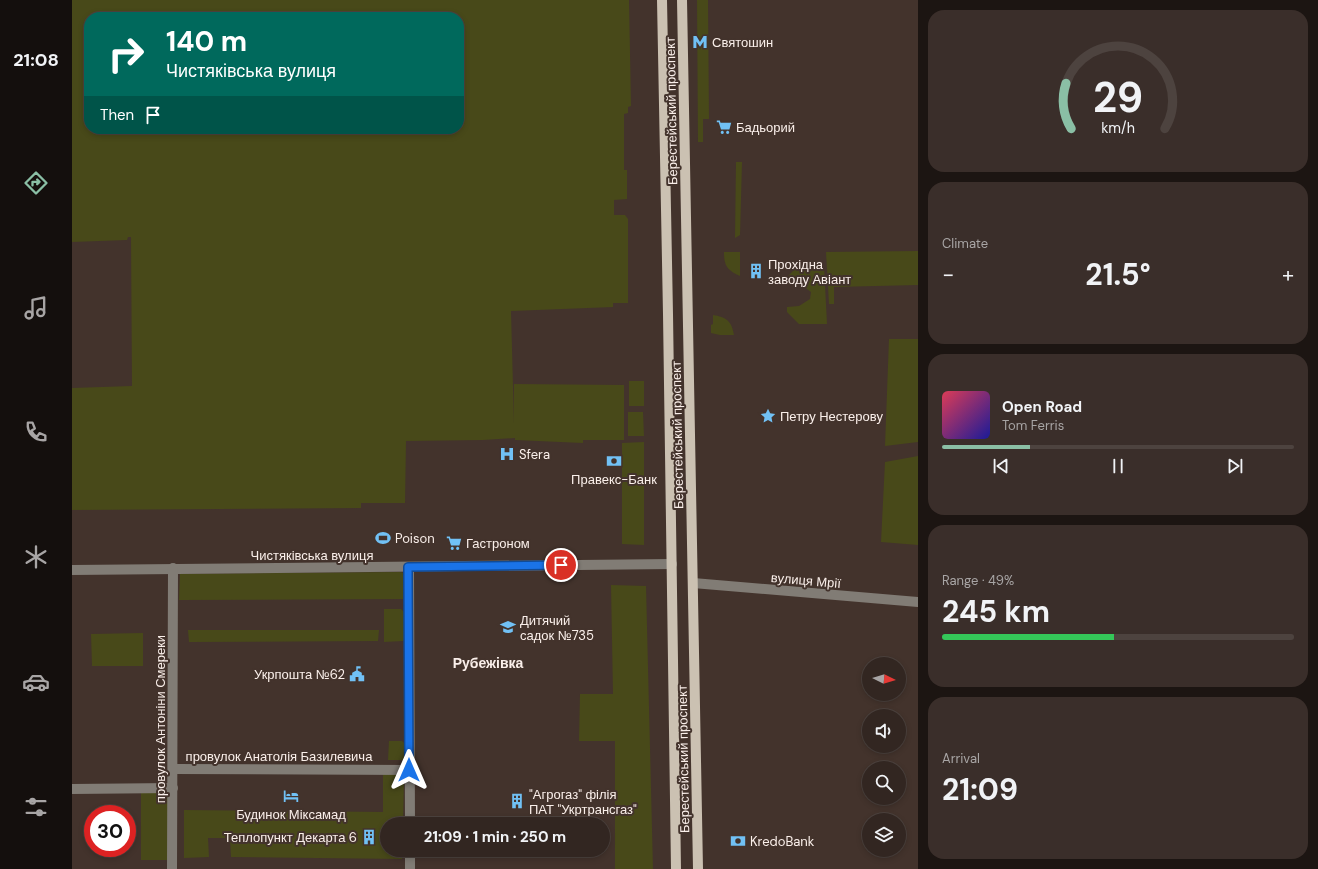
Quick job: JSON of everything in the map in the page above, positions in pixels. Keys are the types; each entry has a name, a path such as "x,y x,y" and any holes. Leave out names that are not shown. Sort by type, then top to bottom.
{"main road":[{"name":"Берестейський проспект","path":"662,0 676,869"},
{"name":"Берестейський проспект","path":"682,0 698,869"}],"street":[{"name":"Чистяківська вулиця","path":"72,570 672,564"},
{"path":"408,567 410,817"},
{"name":"провулок Антоніни Смереки","path":"172,869 173,568"},
{"name":"вулиця Мрії","path":"692,583 918,602"},
{"name":"провулок Анатолія Базилевича","path":"173,769 409,770"},
{"path":"72,788 173,788"},
{"path":"410,857 410,869"}],"shaded area":[{"path":"72,0 629,0 631,106 628,107 628,113 624,114 624,170 627,170 627,199 614,200 614,215 625,215 628,219 628,303 613,303 613,307 511,311 514,424 514,384 624,385 624,440 583,440 583,443 515,440 515,438 406,441 405,503 361,503 361,508 72,510 72,388 132,386 131,237 128,237 127,240 72,242"},
{"path":"697,0 708,0 709,119 703,119 703,142 698,142"},
{"path":"736,162 742,162 740,235 735,238"},
{"path":"918,251 918,285 834,287 834,304 829,304 826,252"},
{"path":"724,252 740,252 740,276 732,272 727,267"},
{"path":"799,265 824,265 827,324 799,324 787,312 787,307 799,306 810,299 811,292 800,284 786,285 786,278"},
{"path":"713,315 728,320 732,326 734,335 720,335 711,333"},
{"path":"889,339 918,339 918,442 885,446"},
{"path":"629,381 644,381 644,406 629,406"},
{"path":"628,412 643,412 644,436 628,436"},
{"path":"644,442 644,545 622,544 622,443"},
{"path":"918,456 918,545 881,542 885,462"},
{"path":"403,573 403,599 179,600 180,574"},
{"path":"611,585 646,586 653,869 615,869 615,741 579,741 580,694 613,694"},
{"path":"384,609 401,609 405,613 405,638 403,641 384,642"},
{"path":"188,630 379,630 378,641 189,642"},
{"path":"143,633 143,666 92,666 91,634"},
{"path":"389,741 402,741 404,743 404,760 388,760"},
{"path":"383,774 401,774 404,778 403,817 380,817 380,857 402,857 402,859 231,857 230,838 208,838 209,857 184,858 184,810 383,812"},
{"path":"141,791 169,791 168,860 141,860"}],"place":[{"name":"Святошин","path":"700,42"},
{"name":"Бадьорий","path":"724,127"},
{"name":"Прохідна заводу Авіант","path":"756,271"},
{"name":"Петру Нестерову","path":"768,416"},
{"name":"Sfera","path":"507,454"},
{"name":"Правекс-Банк","path":"614,461"},
{"name":"Poison","path":"383,538"},
{"name":"Гастроном","path":"454,543"},
{"name":"Дитячий садок №735","path":"508,627"},
{"name":"Укрпошта №62","path":"357,674"},
{"name":"Будинок Міксамад","path":"291,796"},
{"name":"\"Агрогаз\" філія ПАТ \"Укртрансгаз\"","path":"517,801"},
{"name":"Теплопункт Декарта 6","path":"369,837"},
{"name":"KredoBank","path":"738,841"}],"district":[{"name":"Рубежівка","path":"488,663"}],"route":[{"path":"409,770 408,567 561,565"}]}
